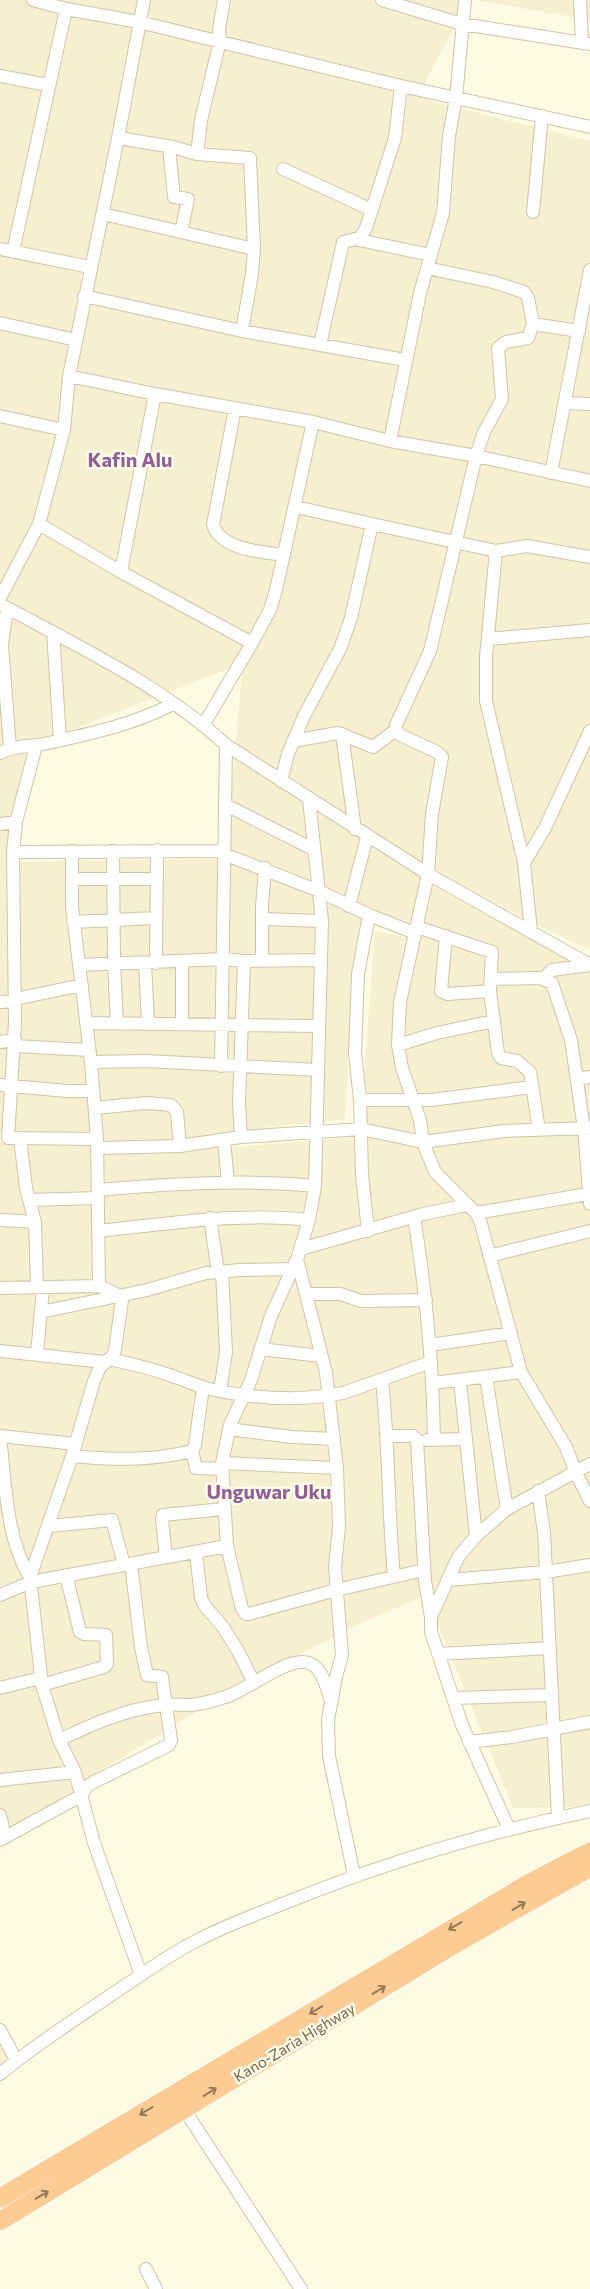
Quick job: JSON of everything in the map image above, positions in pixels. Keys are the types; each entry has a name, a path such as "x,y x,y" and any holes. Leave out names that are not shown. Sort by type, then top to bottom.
{"highway":[{"name":"Kano-Zaria Highway","path":"0,2198 497,1902 590,1852"},
{"name":"Kano-Zaria Highway","path":"0,2221 453,1945 590,1867"}],"street":[{"path":"33,0 66,9 139,22 401,86 590,127"},
{"path":"144,0 103,214 90,267 69,376 64,430 39,524 2,603 5,751 119,727 145,719 173,704"},
{"path":"197,154 201,120 220,41 219,29 224,0"},
{"path":"382,0 462,24 586,44 580,0"},
{"path":"390,441 405,360 427,268 443,213 449,136 456,98 465,0"},
{"path":"14,252 48,85 66,9"},
{"path":"0,76 48,85"},
{"path":"320,345 342,245 346,240 363,235 372,210 394,138 401,86"},
{"path":"533,212 542,116"},
{"path":"118,138 197,154 250,158 254,249 252,274 242,331"},
{"path":"169,147 174,197 188,199 181,232"},
{"path":"283,169 372,210"},
{"path":"103,214 254,249"},
{"path":"354,239 431,255"},
{"path":"0,249 90,267"},
{"path":"427,268 493,282 524,292 528,298 533,324 528,338 506,342 498,348 502,399 484,432 476,456 430,651 396,725 396,730 400,735 437,752 442,758 432,814 428,874 400,1002 398,1045 402,1068 414,1101 423,1142 435,1172 480,1220 521,1372 566,1447 590,1502"},
{"path":"552,473 579,331 586,313 590,270"},
{"path":"84,296 242,331 405,360"},
{"path":"0,323 76,340"},
{"path":"533,324 579,331"},
{"path":"69,376 155,394 313,422 390,441 476,456 590,481"},
{"path":"121,572 155,394"},
{"path":"565,403 590,404"},
{"path":"234,408 213,525 219,535 234,545 284,555"},
{"path":"0,416 64,430"},
{"path":"204,724 270,610 296,507 313,422"},
{"path":"296,507 496,551 528,546 590,557"},
{"path":"39,524 121,572 252,643"},
{"path":"280,780 293,741 304,716 340,649 351,618 372,524"},
{"path":"496,551 485,679 486,700 524,863 531,931"},
{"path":"2,603 133,678 204,724 226,744 367,837 428,874 590,965"},
{"path":"489,639 590,630"},
{"path":"53,632 60,740"},
{"path":"293,741 334,733 342,734 373,746 396,730"},
{"path":"524,863 545,828 590,731"},
{"path":"342,734 355,829"},
{"path":"221,1066 226,744"},
{"path":"36,746 16,822 13,852 14,1043 5,1085 9,1138 35,1222 41,1312 37,1354"},
{"path":"309,799 322,920 317,1070 318,1131 315,1186 309,1220 297,1259 271,1316 255,1371 229,1429 222,1466 223,1509 227,1546 242,1609 246,1614 336,1590 424,1570"},
{"path":"226,805 313,850"},
{"path":"0,824 16,822"},
{"path":"349,906 367,837"},
{"path":"13,852 113,850 224,852 319,891 368,916 416,930 446,936 492,952 491,985 499,1057 517,1061 530,1072 539,1130"},
{"path":"113,850 114,964 117,1023"},
{"path":"148,1022 151,963 156,918 157,850"},
{"path":"72,851 73,922 82,984 98,1143 99,1286"},
{"path":"262,961 264,868"},
{"path":"72,879 157,879"},
{"path":"368,916 358,974 355,1053 360,1100 362,1175 368,1231"},
{"path":"73,922 156,918"},
{"path":"262,919 322,920"},
{"path":"446,936 442,991 448,994 491,985 544,978 552,970 590,965"},
{"path":"79,965 224,959 244,961 321,960"},
{"path":"241,1137 239,1067 243,1024 244,961"},
{"path":"182,962 182,1023"},
{"path":"41,1312 220,1272 297,1259 368,1231 414,1217 471,1209 589,1199 584,1078 552,983 544,978"},
{"path":"0,1002 43,995 82,984"},
{"path":"398,1045 437,1033 494,1021"},
{"path":"86,1023 148,1022 319,1026"},
{"path":"0,1042 90,1056 146,1061 317,1070"},
{"path":"5,1085 67,1091 93,1091"},
{"path":"360,1100 414,1101 532,1087"},
{"path":"95,1108 147,1103 171,1105 177,1112 180,1146"},
{"path":"9,1138 180,1146 241,1137 361,1129 423,1142 504,1131 587,1128"},
{"path":"224,1140 228,1182"},
{"path":"29,1200 98,1194 176,1183 228,1182 315,1186"},
{"path":"98,1231 210,1218 276,1216 309,1220"},
{"path":"414,1217 426,1300 433,1383 434,1439"},
{"path":"210,1218 220,1272 226,1352 220,1390"},
{"path":"0,1220 35,1222"},
{"path":"489,1256 590,1231"},
{"path":"297,1259 326,1373 337,1468 339,1498 335,1567 342,1655 328,1720 329,1756 354,1876"},
{"path":"0,1288 99,1286 118,1295 122,1304 115,1350 94,1381 50,1526 31,1579"},
{"path":"306,1294 340,1294 361,1301 426,1300"},
{"path":"430,1346 511,1333"},
{"path":"260,1349 321,1356"},
{"path":"0,1351 107,1361 148,1368 203,1387 244,1394 294,1398 328,1396 382,1380 431,1362"},
{"path":"433,1383 521,1372"},
{"path":"486,1377 507,1509"},
{"path":"382,1380 388,1436 388,1516 394,1577"},
{"path":"460,1381 476,1536"},
{"path":"203,1387 195,1445 192,1451 196,1468 222,1466 337,1468"},
{"path":"229,1429 292,1437 334,1439"},
{"path":"141,1975 94,1843 75,1772 59,1740 41,1681 31,1579 21,1560 5,1517 0,1436 136,1460 192,1451"},
{"path":"388,1436 413,1436 417,1440 424,1570 431,1616 431,1632 469,1742 509,1829"},
{"path":"417,1440 465,1439"},
{"path":"431,1616 459,1556 476,1536 507,1509 590,1464"},
{"path":"538,1491 544,1532 552,1728 558,1818"},
{"path":"166,1557 163,1515 223,1509"},
{"path":"0,1815 2,1838 82,1795 88,1786 94,1782 169,1745 171,1740 161,1676 150,1677 147,1675 127,1564 112,1520 50,1526"},
{"path":"0,1594 31,1579 66,1575 227,1546"},
{"path":"196,1552 201,1598 204,1606 223,1627 254,1683"},
{"path":"448,1580 546,1572 590,1565"},
{"path":"0,1688 104,1667 107,1664 106,1635 84,1634 80,1632 66,1575"},
{"path":"438,1654 550,1648"},
{"path":"59,1740 111,1716 167,1705 206,1703 230,1695 282,1668 303,1662 311,1664 319,1670 331,1702"},
{"path":"453,1698 551,1695"},
{"path":"469,1742 512,1737 590,1722"},
{"path":"0,1780 75,1772"},
{"path":"0,2074 16,2060 141,1975 211,1934 354,1876 509,1829 590,1811"},
{"path":"0,2030 16,2060"},
{"path":"184,2109 301,2289"},
{"path":"146,2269 156,2289"}],"shaded area":[{"path":"0,0 468,0 426,81 423,99 590,141 590,950 533,923 426,865 412,922 364,909 351,999 345,1119 252,1129 160,1143 104,1145 40,1133 0,1132","holes":["243,663 225,859 8,862 28,747"]},
{"path":"474,0 590,0 590,20"},
{"path":"430,884 590,971 590,1804 573,1807 513,1808 426,1595 359,1624 239,1686 98,1772 0,1842 0,1142 94,1145 102,1153 247,1146 359,1137 375,931 418,940"},
{"path":"0,2041 16,2065 0,2079"}],"district":[{"name":"Kafin Alu","path":"130,459"},
{"name":"Unguwar Uku","path":"269,1491"}]}
